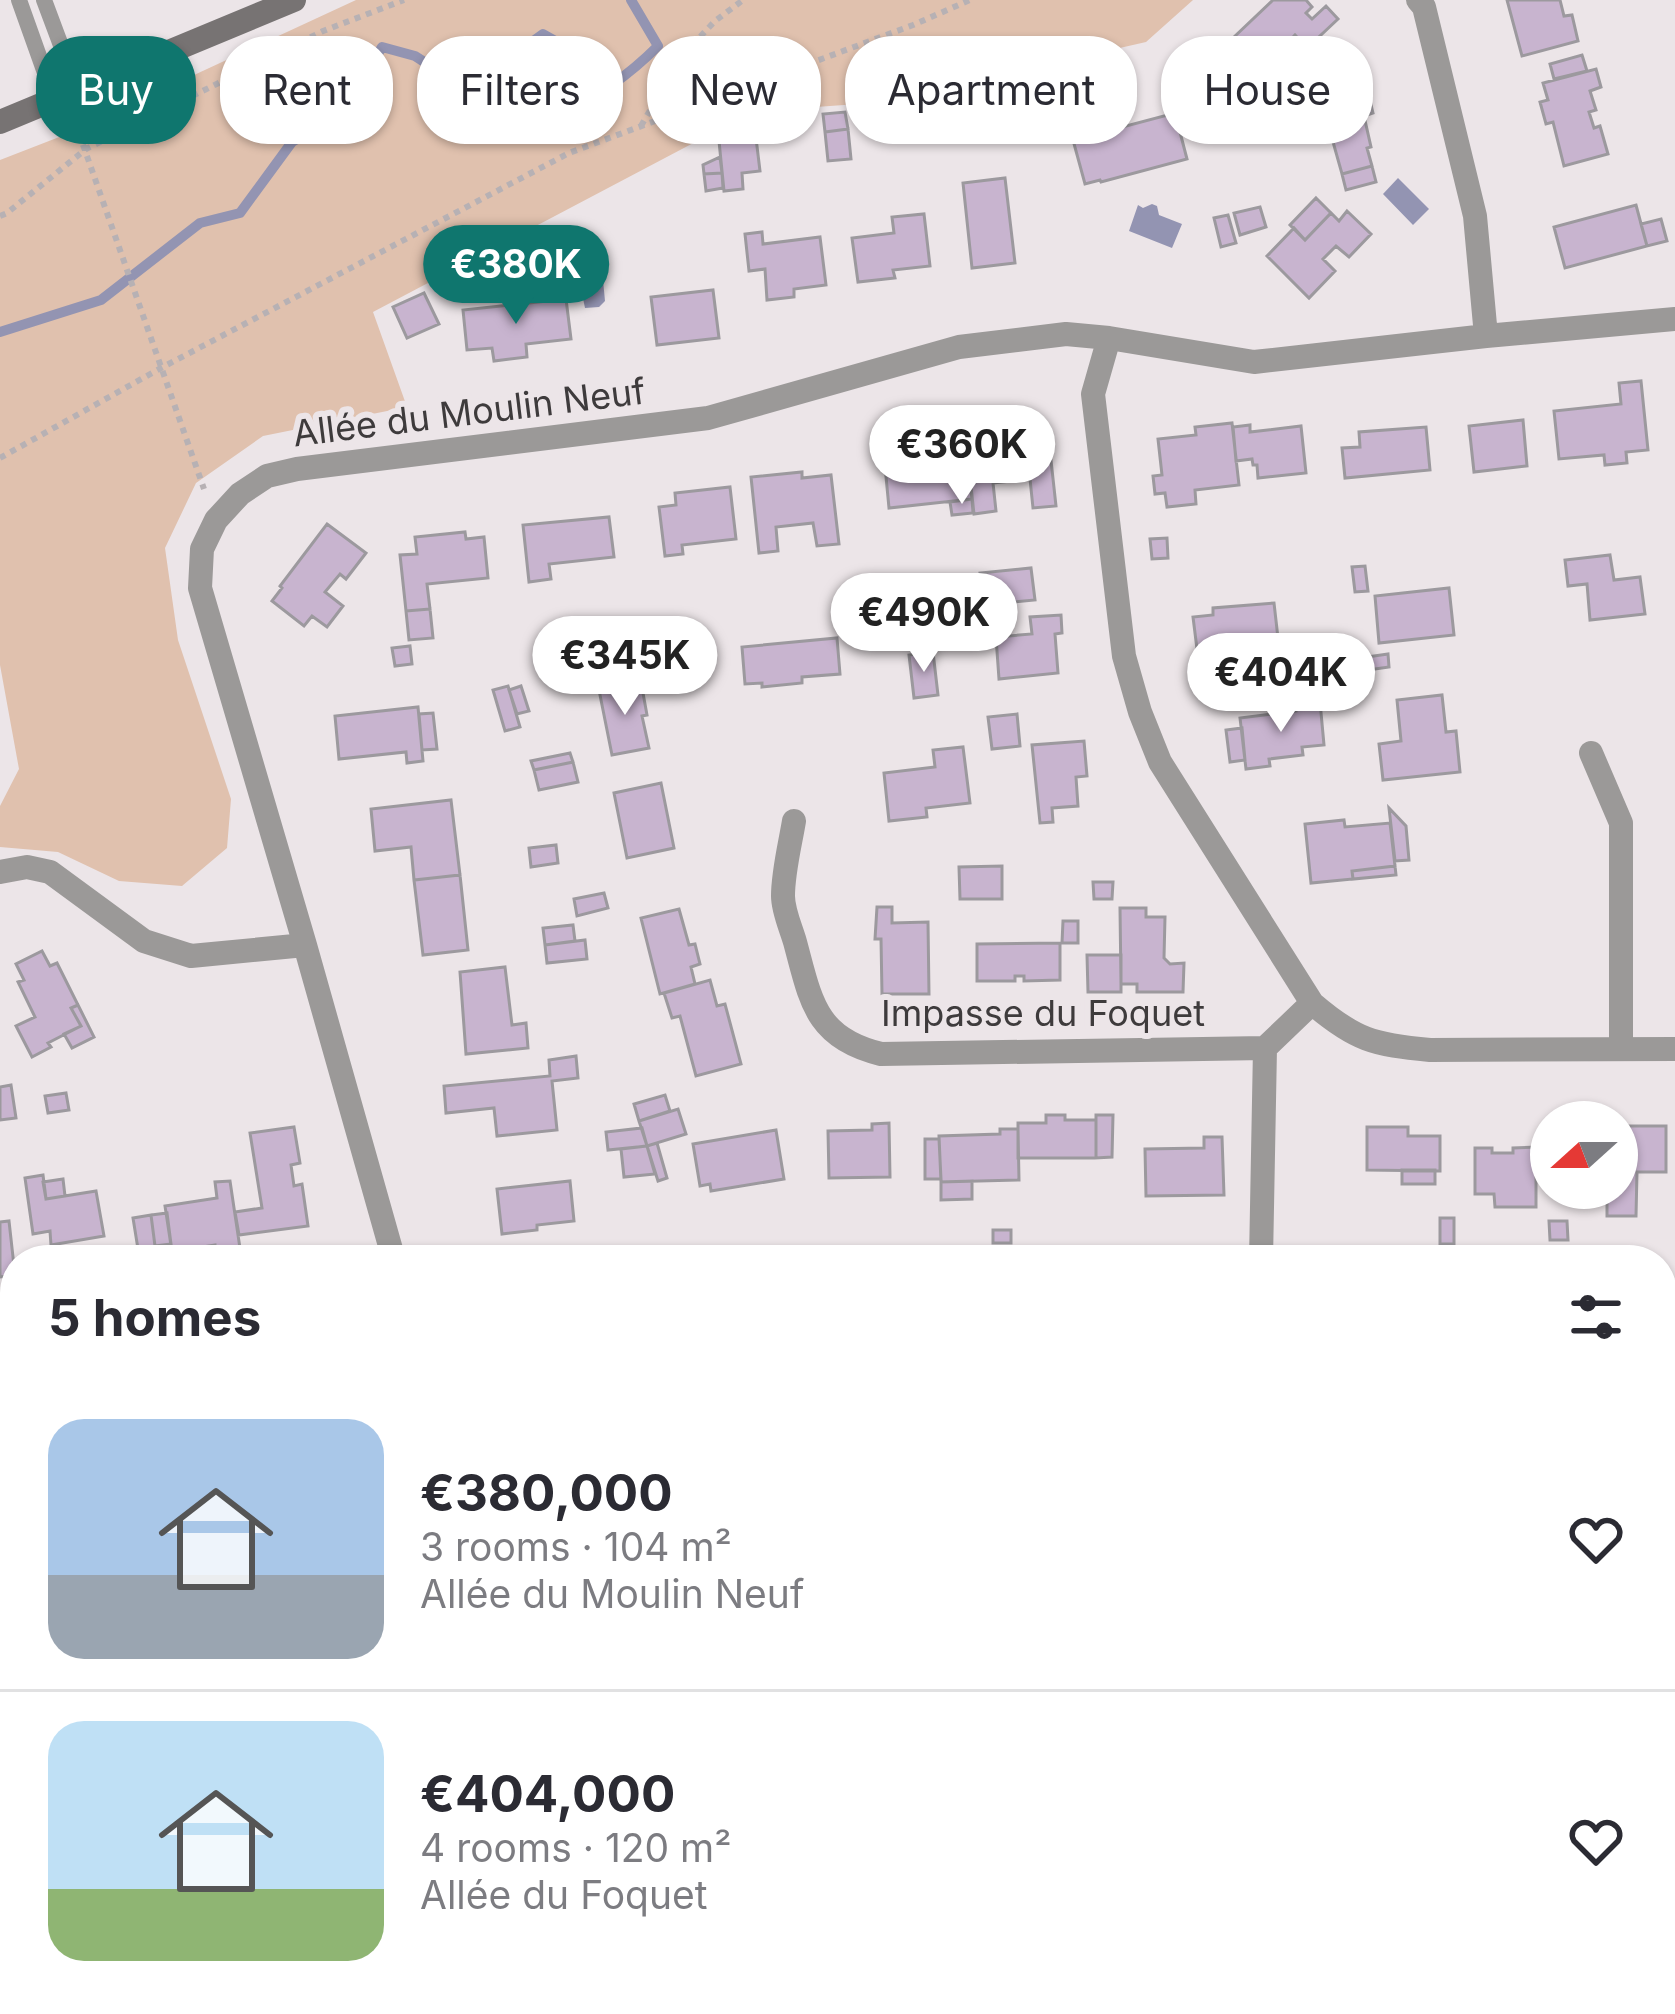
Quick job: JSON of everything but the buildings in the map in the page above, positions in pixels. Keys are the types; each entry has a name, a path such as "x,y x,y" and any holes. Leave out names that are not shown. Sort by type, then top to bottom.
{"street":[{"path":"196,41 294,0"},
{"path":"1418,0 1424,7 1475,216 1486,336"},
{"path":"0,122 36,108"},
{"name":"Allée du Moulin Neuf","path":"216,520 240,494 267,476 297,469 708,418 958,347 1066,334 1254,362 1675,319"},
{"path":"1109,338 1093,394 1124,656 1140,712 1160,762 1312,1003 1342,1028 1396,1047 1675,1049"},
{"path":"216,520 202,549 200,588 390,1245"},
{"path":"1591,753 1621,823 1621,1048"},
{"name":"Impasse du Foquet","path":"794,821 782,899 819,1016 855,1048 881,1054 1265,1048"},
{"path":"0,872 27,867 50,872 144,941 191,956 305,945"},
{"path":"1261,1245 1265,1048 1312,1003"}],"lane":[{"path":"19,0 37,36"},
{"path":"44,0 52,36"}],"path":[{"path":"0,216 86,149 323,31 404,0"},
{"path":"640,127 680,58 743,0"},
{"path":"0,458 569,153 970,0"},
{"path":"84,144 216,520"}],"shaded area":[{"path":"356,0 1193,0 1146,42 1137,44 1137,36 845,36 845,105 821,107 821,36 647,36 647,144 691,144 373,312 407,407 263,436 196,483 165,548 178,640 231,799 227,848 182,886 119,881 58,852 0,847 0,806 19,769 0,665 0,160 41,144 196,144 196,74 220,63 220,144 393,144 393,36 278,36"}],"water":[{"path":"1398,178 1429,209 1413,225 1383,194"},
{"path":"1152,204 1159,215 1182,224 1172,248 1129,231 1138,205"},
{"path":"601,259 605,301 599,307 585,308 579,279 559,278 557,265 560,260"}],"waterway":[{"path":"0,332 101,300 200,223 240,213 292,142 344,111 382,47 415,56 446,76 495,69 543,34 559,43 561,105 573,104 613,84 658,46 631,0"}]}
